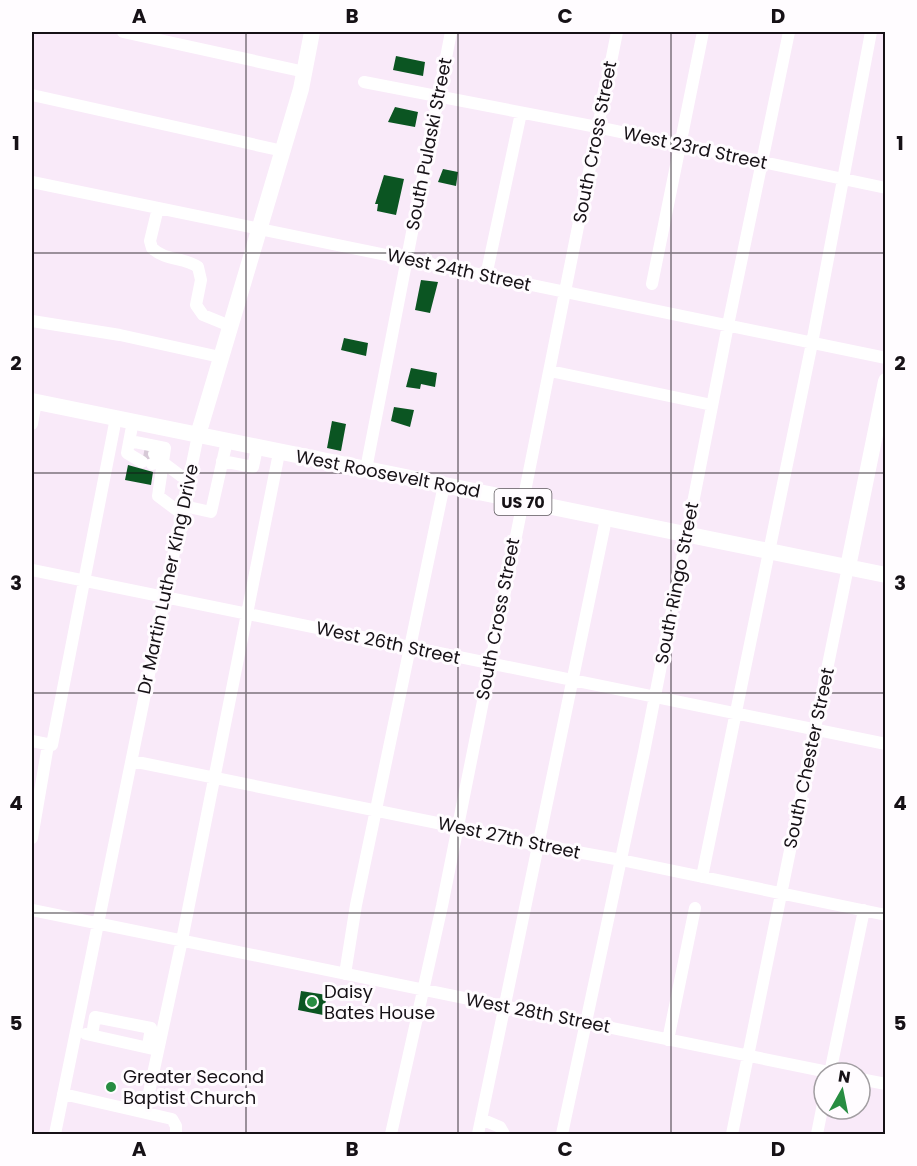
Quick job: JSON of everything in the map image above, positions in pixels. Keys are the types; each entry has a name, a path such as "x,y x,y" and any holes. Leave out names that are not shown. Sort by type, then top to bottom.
{"main road":[{"name":"Dr Martin Luther King Drive","path":"198,435 283,151 305,72 312,32"},
{"name":"South Chester Street","path":"848,567 885,381"},
{"name":"West Roosevelt Road","path":"34,402 885,575"}],"street":[{"path":"123,32 305,72"},
{"name":"South Pulaski Street","path":"366,469 405,259 451,32"},
{"name":"South Cross Street","path":"391,1134 457,827 617,32"},
{"path":"652,284 704,32"},
{"name":"South Ringo Street","path":"561,1134 621,860 685,535 789,32"},
{"path":"702,877 812,343 871,32"},
{"name":"West 23rd Street","path":"364,82 597,127 885,188"},
{"path":"32,95 283,151"},
{"path":"486,276 521,113"},
{"name":"West 24th Street","path":"32,182 885,358"},
{"path":"158,208 150,241 152,248 165,257 198,267 201,280 196,305 200,312 210,319 230,326"},
{"path":"32,321 120,335 220,357"},
{"path":"550,371 712,405"},
{"path":"32,424 34,402"},
{"path":"32,838 116,418"},
{"path":"130,447 134,422"},
{"path":"167,429 155,458 158,496 183,510 211,512 227,441"},
{"name":"Dr Martin Luther King Drive","path":"55,1134 198,435"},
{"path":"130,447 155,458 181,476 189,477"},
{"path":"130,447 155,458"},
{"path":"222,461 253,467 257,448"},
{"path":"145,1111 153,1048 183,940 279,453"},
{"path":"345,974 376,811 412,648 444,485"},
{"path":"478,1134 606,519"},
{"name":"South Chester Street","path":"732,1134 848,567"},
{"name":"West 26th Street","path":"32,570 885,744"},
{"path":"32,741 50,745"},
{"name":"West 27th Street","path":"132,761 885,915"},
{"path":"668,1040 696,908"},
{"name":"West 28th Street","path":"32,910 812,1069"},
{"path":"833,1061 864,910"},
{"path":"92,1035 95,1017 151,1028 153,1048"},
{"path":"76,1032 153,1048"},
{"path":"63,1094 172,1119 176,1126 176,1134"},
{"path":"481,1119 500,1127 504,1134"}],"building":[{"path":"396,56 425,62 423,76 393,70"},
{"path":"395,107 418,112 415,127 388,122"},
{"path":"443,169 458,172 456,186 438,182"},
{"path":"384,175 404,179 396,215 377,211 378,204 375,204"},
{"path":"421,280 438,282 430,313 415,310"},
{"path":"344,338 368,343 366,356 341,350"},
{"path":"411,368 437,373 435,387 421,384 420,389 406,387"},
{"path":"394,407 414,410 410,427 391,421"},
{"path":"332,421 346,424 341,451 327,448"},
{"path":"128,465 153,472 151,485 125,480"},
{"name":"Daisy Bates House","path":"301,991 327,995 323,1015 298,1010"}],"tunnel":[{"path":"144,452 154,454"}],"place":[{"name":"Daisy Bates House","path":"312,1002"},
{"name":"Greater Second Baptist Church","path":"111,1087"}]}
